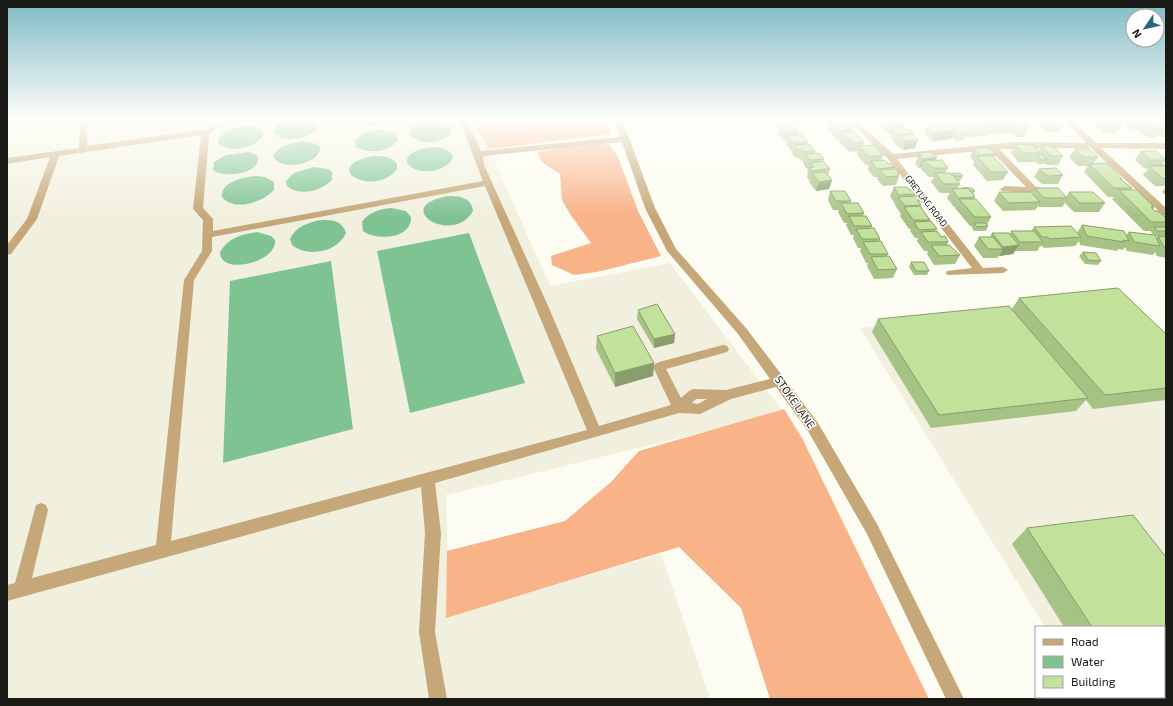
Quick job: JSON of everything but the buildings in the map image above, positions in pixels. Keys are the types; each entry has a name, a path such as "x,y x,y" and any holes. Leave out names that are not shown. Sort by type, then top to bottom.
{"street":[{"path":"7,161 69,152"},
{"path":"163,550 189,280 207,251 208,219 198,209 204,152"},
{"path":"498,152 478,154 480,165 595,433"},
{"name":"STOKE LANE","path":"630,152 650,208 672,251 742,331 813,427 872,529 955,699"},
{"name":"GREYLAG ROAD","path":"885,152 918,190 980,271"},
{"path":"890,157 947,152"},
{"path":"996,152 1034,190"},
{"path":"1100,152 1165,210"},
{"path":"7,252 32,220 55,154"},
{"path":"208,235 488,183"},
{"path":"1005,189 1045,190"},
{"path":"951,273 1003,270"},
{"path":"679,408 658,367 723,349"},
{"path":"14,591 595,433 679,408 700,409 726,395 780,381"},
{"path":"427,478 433,534 427,632 438,699"},
{"path":"14,591 41,510"}],"shaded area":[{"path":"7,152 490,152 550,286 670,263 781,409 728,426 446,495 449,616 661,554 710,699 7,699"},
{"path":"537,152 615,152 618,157 638,211 661,256 597,272 574,275 552,265 551,256 591,243 562,200 560,174 543,163"},
{"path":"1109,295 1166,351 1166,699 1090,699 1165,698 1165,626 1044,626 860,328"},
{"path":"784,409 802,438 929,699 770,699 741,608 679,547 446,618 447,551 565,521 611,482 639,451"}],"water":[{"path":"249,152 258,156 258,162 248,171 225,174 218,173 213,170 214,162 226,155"},
{"path":"276,152 319,152 315,158 308,162 291,165 283,164 277,161 273,155"},
{"path":"413,152 449,152 453,158 444,167 438,170 417,170 407,163"},
{"path":"373,156 383,156 392,159 397,164 397,169 387,178 376,181 365,181 355,178 350,173 350,167 357,161"},
{"path":"314,167 328,169 332,172 332,180 316,190 304,192 287,186 286,181 294,173"},
{"path":"245,177 265,177 274,182 274,190 263,198 241,205 234,204 222,197 225,187 229,184"},
{"path":"449,196 461,197 465,199 470,203 473,211 464,221 452,225 441,225 431,221 425,215 424,208 432,201"},
{"path":"391,208 406,211 411,217 410,224 406,230 400,234 384,237 369,234 363,231 362,222 371,213 382,209"},
{"path":"322,220 337,222 342,226 346,233 342,240 330,249 314,252 299,249 292,245 290,239 299,228 308,223"},
{"path":"257,232 271,236 275,240 273,248 267,255 248,264 238,265 229,263 222,259 220,252 227,243 246,234"},
{"path":"469,233 525,383 410,413 377,251"},
{"path":"331,261 353,429 223,463 230,281"}]}
